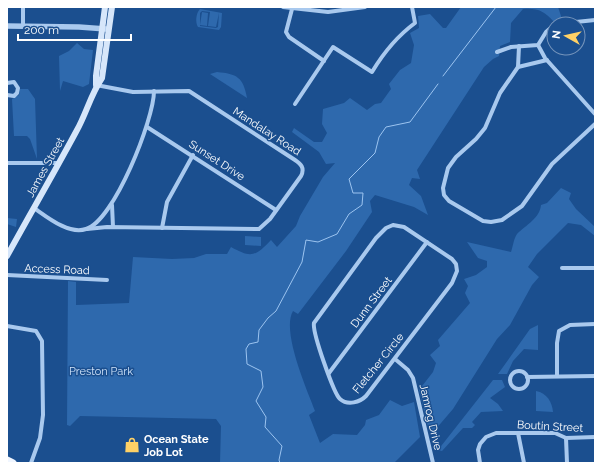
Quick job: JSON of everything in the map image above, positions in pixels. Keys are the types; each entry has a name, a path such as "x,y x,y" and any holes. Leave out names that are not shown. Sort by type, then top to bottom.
{"main road":[{"name":"James Street","path":"7,256 87,111 96,86 102,78 104,70 105,7"},
{"name":"James Street","path":"105,29 112,7"},
{"path":"7,460 13,463"}],"street":[{"path":"23,7 23,26"},
{"path":"283,7 328,12 365,7"},
{"path":"295,104 333,47 372,72 385,51 400,34 415,23 412,7"},
{"path":"292,9 286,32 289,37 324,61"},
{"path":"7,26 105,29"},
{"path":"538,45 546,32"},
{"path":"497,52 519,46 538,45"},
{"path":"538,45 547,60 595,114"},
{"path":"519,46 518,67 500,93 482,132 450,165 444,182 443,190 446,197 454,205 486,222 494,222 506,217 522,206 552,164 595,124"},
{"path":"518,67 547,60"},
{"path":"7,83 14,82 18,88 17,93 14,96 7,95"},
{"name":"Mandalay Road","path":"34,208 66,227 78,230 113,227 259,229 276,210 301,176 303,170 301,165 194,93 186,90 133,92 96,86"},
{"path":"87,229 102,218 113,202 147,126 154,103 154,91"},
{"name":"Sunset Drive","path":"147,126 276,210"},
{"path":"162,228 167,202 193,155"},
{"path":"7,163 59,163"},
{"path":"113,202 113,227"},
{"name":"Fletcher Circle","path":"393,225 402,226 427,242 454,261 456,266 456,274 452,283 395,359 366,396 356,402 344,402 339,398 313,330 317,316 386,228 393,225"},
{"name":"Dunn Street","path":"329,373 427,242"},
{"path":"562,268 595,268"},
{"name":"Access Road","path":"7,275 107,280"},
{"path":"557,375 557,343 559,331 570,325 595,324"},
{"path":"7,326 34,330 38,333 42,341 43,415 40,438 31,463"},
{"name":"Jamrog Drive","path":"395,359 408,370 413,378 433,463"},
{"path":"527,377 527,384 522,388 516,388 511,384 511,378 515,373 521,372 527,377 557,375 595,376"},
{"name":"Boutin Street","path":"480,463 478,447 486,437 496,433 555,433 566,438 595,437"},
{"path":"518,433 524,463"},
{"path":"566,438 567,463"}],"green space":[{"name":"Preston Park","path":"461,7 558,7 561,16 548,16 533,9 523,9 511,23 510,42 500,46 499,56 484,67 417,170 420,179 412,178 409,185 421,196 428,215 414,207 375,195 370,201 372,212 346,251 298,314 293,311 290,320 290,332 296,361 315,411 309,415 320,443 333,434 357,435 365,425 366,420 379,415 390,400 402,406 414,402 420,437 394,463 220,463 221,426 216,419 80,416 70,426 67,425 68,281 76,282 76,305 129,303 133,257 172,259 194,258 206,254 227,254 231,247 243,253 252,254 257,253 271,240 277,247 296,226 300,216 323,177 335,163 326,164 319,152 292,132 294,128 314,142 322,142 327,133 322,124 323,109 344,103 350,98 367,110 375,104 381,103 391,89 389,84 400,70 411,63 414,45 410,33 419,28 418,16 430,14 443,28 446,28"},
{"path":"200,9 222,13 221,27 219,30 198,27 196,20","holes":["202,11 210,12 208,26 216,27 219,13 218,27 216,28 200,26 200,13"]},
{"path":"202,12 208,13 207,26 200,25"},
{"path":"77,43 84,49 93,50 89,84 83,87 63,81 60,91 59,56 69,51"},
{"path":"217,72 230,74 238,78 243,85 247,98 210,74"},
{"path":"20,89 28,89 35,99 37,159 30,139 27,136 14,136 12,99 19,95"},
{"path":"561,188 571,193 569,199 576,209 595,227 595,236 581,225 568,223 537,254 528,267 539,277 532,285 510,325 497,339 453,409 435,430 430,430 419,390 433,372 436,363 430,355 440,346 438,340 470,303 465,293 468,286 464,279 476,275 487,267 487,261 478,258 467,242 511,252 517,234 535,218 541,205 547,203"},
{"path":"7,218 17,219 16,227 7,224"},
{"path":"245,236 261,237 261,246 245,245"},
{"path":"538,325 538,350 524,349 513,361 507,374 498,374 530,329"},
{"path":"493,380 502,380 505,387 490,398 498,404 503,411 481,412 472,422 475,425 472,428 463,428 442,451 438,450"},
{"path":"536,391 548,398 553,412 536,411"}],"waterway":[{"path":"443,76 496,7"},
{"path":"280,463 279,460 282,446 265,427 266,417 256,401 263,387 261,371 247,364 246,349 249,344 258,342 259,330 268,318 276,311 302,262 306,240 318,242 337,234 349,214 362,205 363,193 353,193 349,179 375,153 379,137 386,127 410,122 438,84"}],"place":[{"name":"Ocean State Job Lot","path":"132,445"}]}
